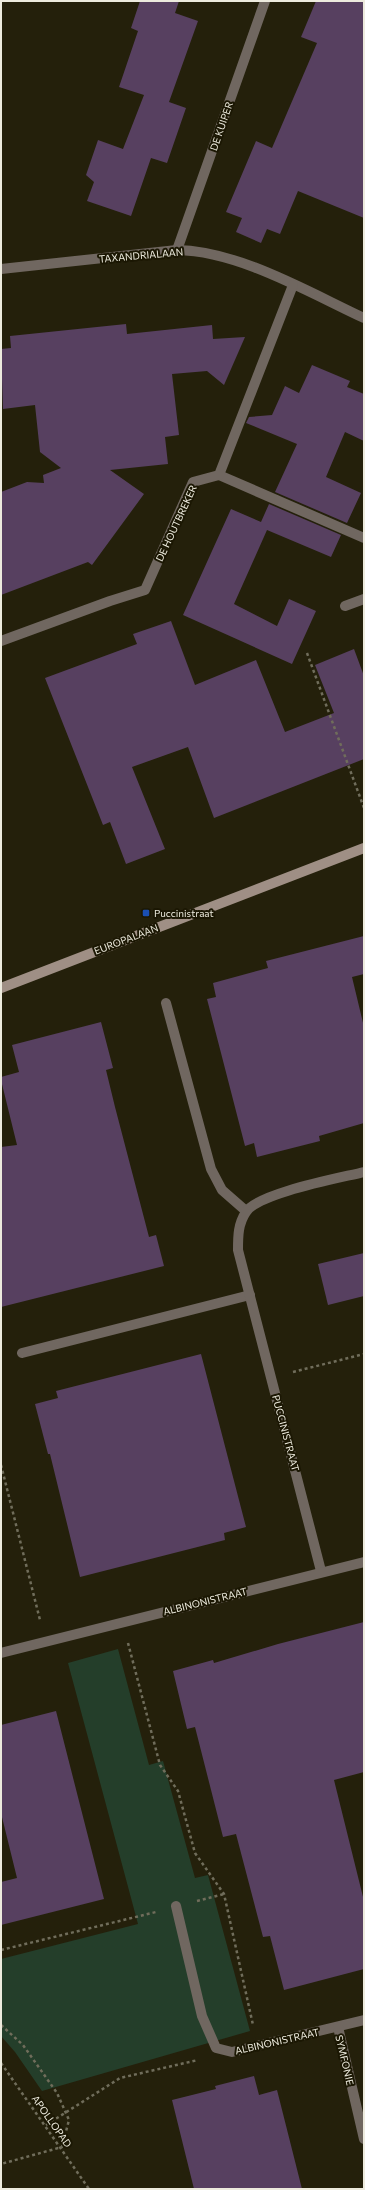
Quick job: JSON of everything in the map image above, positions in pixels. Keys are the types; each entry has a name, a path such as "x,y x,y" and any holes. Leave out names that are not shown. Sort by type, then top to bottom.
{"street":[{"name":"DE KUIPER","path":"177,250 265,1"},
{"name":"TAXANDRIALAAN","path":"1,269 177,250 200,251 236,261 293,285 364,318"},
{"path":"293,285 218,475 364,538"},
{"name":"DE HOUTBREKER","path":"1,641 110,601 145,590 193,482 218,475"},
{"path":"345,606 364,599"},
{"name":"EUROPALAAN","path":"1,988 364,848"},
{"path":"166,1003 211,1169 222,1190 246,1211 261,1200 280,1193 364,1172"},
{"name":"PUCCINISTRAAT","path":"246,1211 238,1232 238,1250 322,1571"},
{"path":"22,1353 250,1295"},
{"name":"ALBINONISTRAAT","path":"1,1653 322,1571 364,1562"},
{"name":"ALBINONISTRAAT","path":"176,1906 202,2016 216,2048 232,2052 258,2047 364,2020"},
{"name":"SYMFONIE","path":"338,2027 364,2139"}],"path":[{"path":"306,653 364,808"},
{"path":"271,1378 364,1354"},
{"path":"1,1464 46,1642"},
{"path":"123,1622 160,1765 178,1791 195,1853 224,1894 258,2047"},
{"path":"1,1950 224,1894"},
{"path":"1,2025 23,2045 57,2093 69,2120 62,2147 1,2164"},
{"path":"46,2125 120,2078 232,2052"},
{"name":"APOLLOPAD","path":"1,2063 62,2147 89,2189"}],"green space":[{"path":"118,1649 149,1765 163,1761 195,1878 208,1875 250,2031 42,2091 15,2052 1,2036 1,1959 138,1924 68,1663"}],"building":[{"path":"140,1 179,1 175,13 198,21 169,102 186,108 167,163 151,158 131,216 87,201 94,182 86,175 98,140 123,149 144,95 119,87 138,31 131,28"},
{"path":"316,1 364,1 364,218 298,191 280,234 267,229 261,243 236,232 242,218 226,212 256,141 272,148 317,43 301,37"},
{"path":"126,324 127,334 212,325 213,339 245,337 224,385 207,371 172,374 179,435 165,437 168,464 110,470 144,494 92,565 88,562 1,595 1,492 27,482 44,483 43,475 61,468 40,452 35,405 3,409 1,349 11,348 10,336"},
{"path":"312,365 350,381 347,387 364,394 364,441 345,432 326,477 361,493 347,523 275,492 297,444 246,423 249,417 272,415 285,386 299,393"},
{"path":"269,504 341,535 331,557 267,530 234,604 277,626 289,599 316,611 292,664 183,615 231,509 261,522"},
{"path":"171,621 195,685 256,660 285,732 334,713 315,665 354,649 364,676 364,759 214,818 188,747 132,767 165,849 126,864 110,822 103,825 45,678 137,644 133,634"},
{"path":"364,936 364,974 352,977 364,1027 364,1123 319,1136 320,1141 257,1157 254,1143 245,1146 207,999 216,997 213,983 268,968 266,961"},
{"path":"101,1022 113,1068 106,1070 115,1107 149,1237 156,1235 164,1266 1,1307 1,1147 17,1145 1,1077 19,1072 12,1045"},
{"path":"364,1253 364,1296 328,1305 318,1264"},
{"path":"201,1354 246,1527 224,1533 225,1540 80,1577 50,1454 48,1454 35,1404 58,1398 56,1391"},
{"path":"364,1622 364,1772 334,1780 364,1901 364,1969 284,1990 270,1936 263,1937 236,1834 223,1837 195,1727 187,1729 173,1671 213,1660 214,1663 278,1644"},
{"path":"56,1711 104,1899 1,1925 1,1882 17,1878 1,1813 1,1725"},
{"path":"254,2076 259,2095 277,2090 302,2189 194,2189 172,2100 216,2089 215,2086"}],"place":[{"name":"Puccinistraat","path":"146,913"}]}
